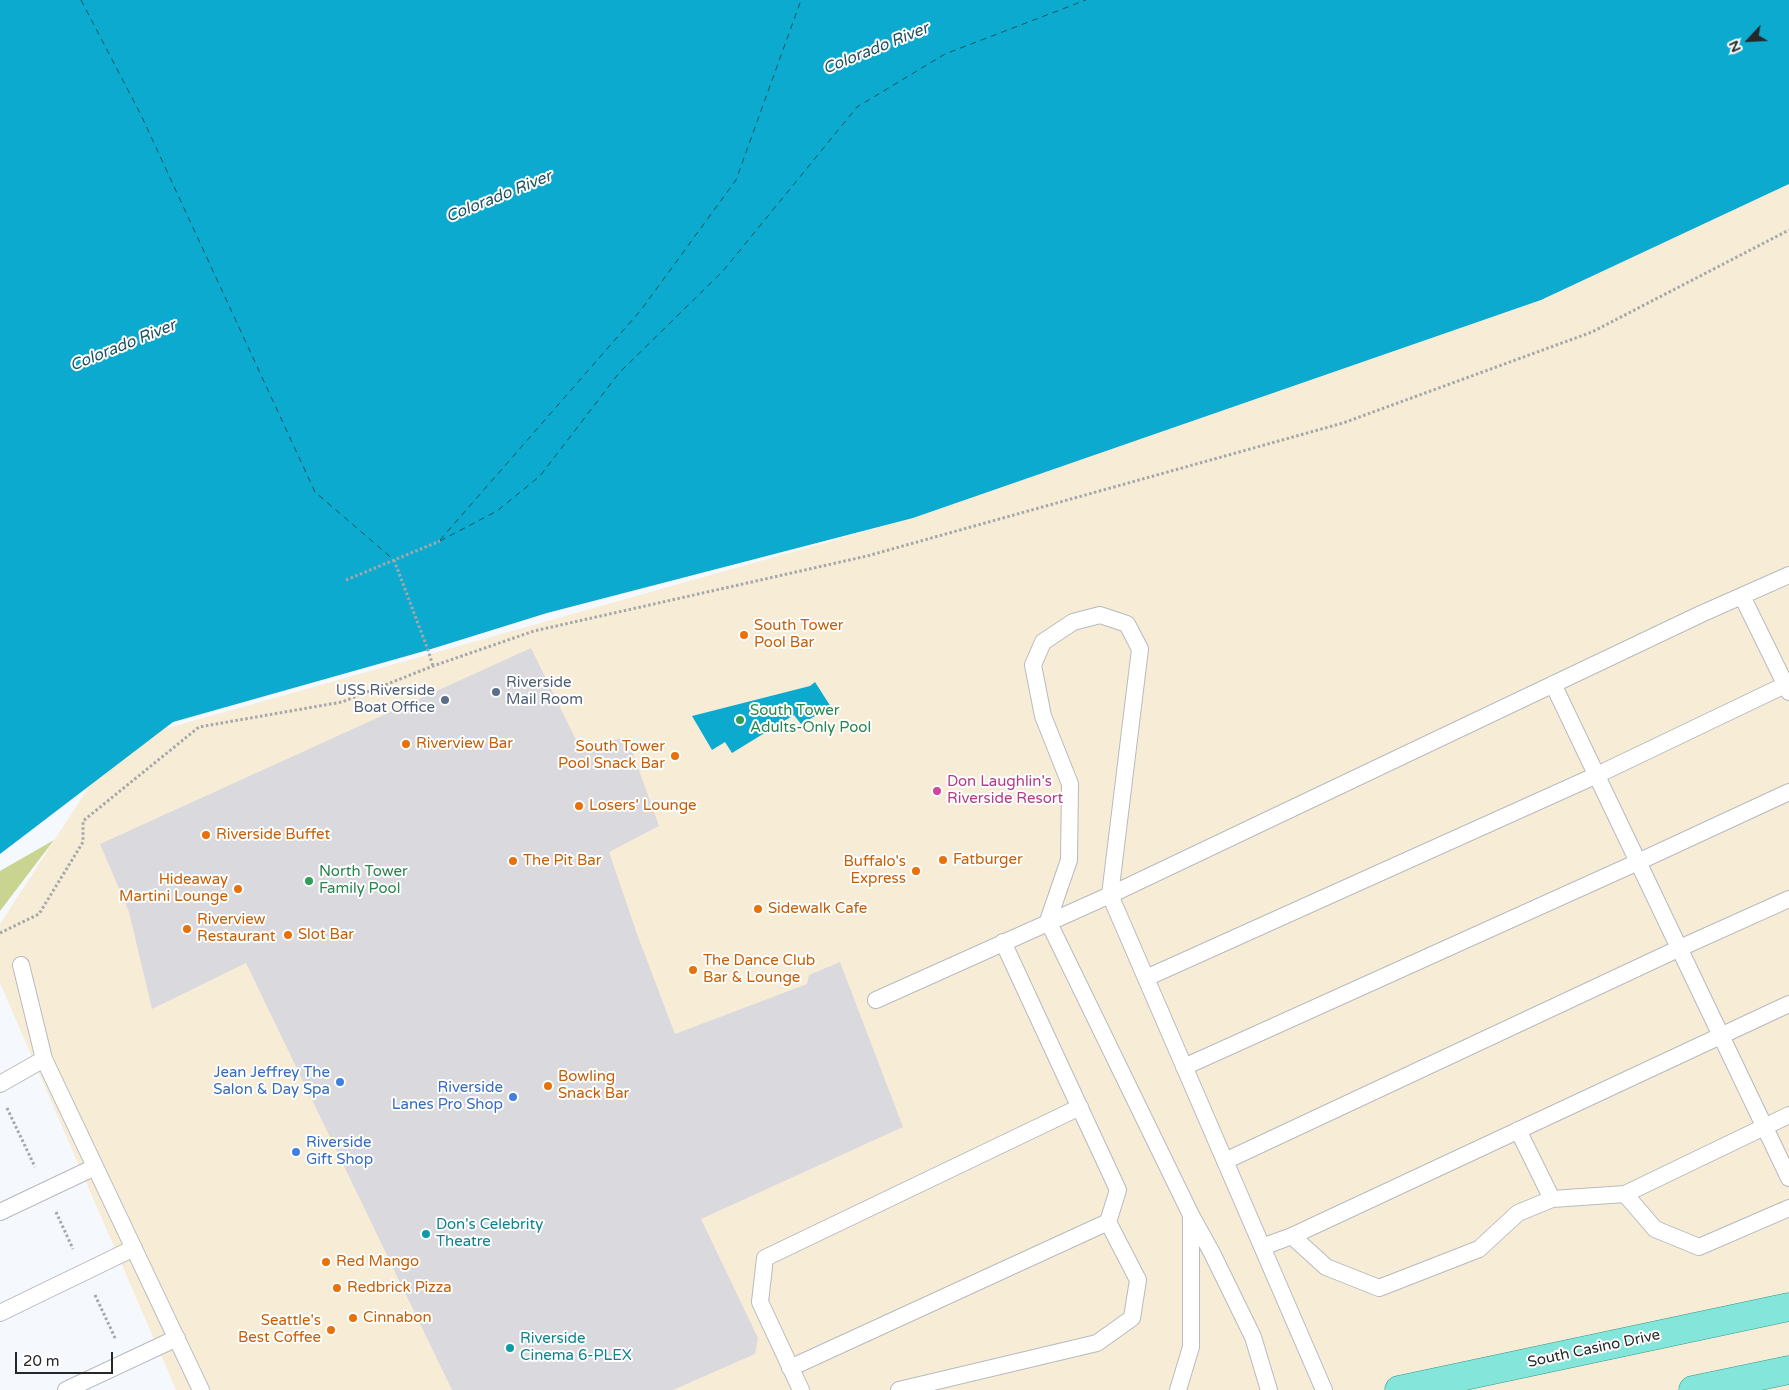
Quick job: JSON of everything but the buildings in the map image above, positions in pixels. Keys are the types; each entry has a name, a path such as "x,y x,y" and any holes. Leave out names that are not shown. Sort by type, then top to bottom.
{"main road":[{"name":"South Casino Drive","path":"1399,1390 1789,1308"},
{"path":"1692,1390 1789,1370"}],"lane":[{"path":"876,1000 1110,895 1553,684 1789,575"},
{"path":"1146,978 1787,688 1742,596"},
{"path":"1269,1390 1253,1337 1212,1253 1191,1215 1048,922 1069,860 1070,784 1043,716 1033,665 1044,642 1073,622 1100,615 1127,624 1140,649 1110,895 1324,1390"},
{"path":"1553,684 1789,1178"},
{"path":"1184,1067 1789,792"},
{"path":"1225,1161 1789,899"},
{"path":"899,1390 1097,1343 1132,1318 1138,1280 1108,1222 1118,1190 1003,942"},
{"path":"21,965 44,1059 201,1390"},
{"path":"1262,1247 1292,1236 1789,1004"},
{"path":"0,1084 44,1059"},
{"path":"800,1390 760,1302 765,1258 1080,1107"},
{"path":"1292,1236 1326,1267 1379,1288 1479,1249 1518,1213 1552,1199 1625,1194 1789,1115"},
{"path":"1518,1130 1552,1199"},
{"path":"0,1212 96,1167"},
{"path":"1625,1194 1655,1229 1699,1247 1789,1208"},
{"path":"1178,1390 1191,1347 1191,1215"},
{"path":"790,1368 1108,1222"},
{"path":"0,1313 134,1248"},
{"path":"66,1390 177,1338"}],"path":[{"path":"0,933 39,914 84,842 83,821 199,727 295,712 342,702 432,666 534,631 867,556 1343,423 1592,332 1789,230"},
{"path":"346,580 440,541"},
{"path":"394,560 428,650 432,666"},
{"path":"4,1102 126,1362"}],"shaded area":[{"name":"Don Laughlin's Riverside Resort","path":"1789,184 1789,1390 176,1390 0,983 0,924 118,742 913,518 1541,300"}],"green space":[{"path":"54,840 0,911 0,871"}],"water":[{"name":"Colorado River","path":"0,0 1789,0 1789,184 1541,300 913,518 547,613 428,650 173,722 0,854"},
{"name":"South Tower Adults-Only Pool","path":"815,682 831,707 801,724 794,715 732,753 725,742 712,750 692,716 810,686"}],"ferry route":[{"path":"81,0 141,115 315,492 394,560"},
{"path":"440,540 641,310 736,180 801,0"},
{"path":"440,541 497,511 540,476 619,373 723,271 857,107 945,54 1086,0"}],"place":[{"name":"South Tower Pool Bar","path":"744,635"},
{"name":"Riverside Mail Room","path":"496,692"},
{"name":"USS Riverside Boat Office","path":"445,700"},
{"name":"South Tower Adults-Only Pool","path":"740,720"},
{"name":"Riverview Bar","path":"406,744"},
{"name":"South Tower Pool Snack Bar","path":"675,756"},
{"name":"Don Laughlin's Riverside Resort","path":"937,791"},
{"name":"Losers' Lounge","path":"579,806"},
{"name":"Riverside Buffet","path":"206,835"},
{"name":"Fatburger","path":"943,860"},
{"name":"The Pit Bar","path":"513,861"},
{"name":"Buffalo's Express","path":"916,871"},
{"name":"North Tower Family Pool","path":"309,881"},
{"name":"Hideaway Martini Lounge","path":"238,889"},
{"name":"Sidewalk Cafe","path":"758,909"},
{"name":"Riverview Restaurant","path":"187,929"},
{"name":"Slot Bar","path":"288,935"},
{"name":"The Dance Club Bar & Lounge","path":"693,970"},
{"name":"Jean Jeffrey The Salon & Day Spa","path":"340,1082"},
{"name":"Bowling Snack Bar","path":"548,1086"},
{"name":"Riverside Lanes Pro Shop","path":"513,1097"},
{"name":"Riverside Gift Shop","path":"296,1152"},
{"name":"Don's Celebrity Theatre","path":"426,1234"},
{"name":"Red Mango","path":"326,1262"},
{"name":"Redbrick Pizza","path":"337,1288"},
{"name":"Cinnabon","path":"353,1318"},
{"name":"Seattle's Best Coffee","path":"331,1330"},
{"name":"Riverside Cinema 6-PLEX","path":"510,1348"}]}
